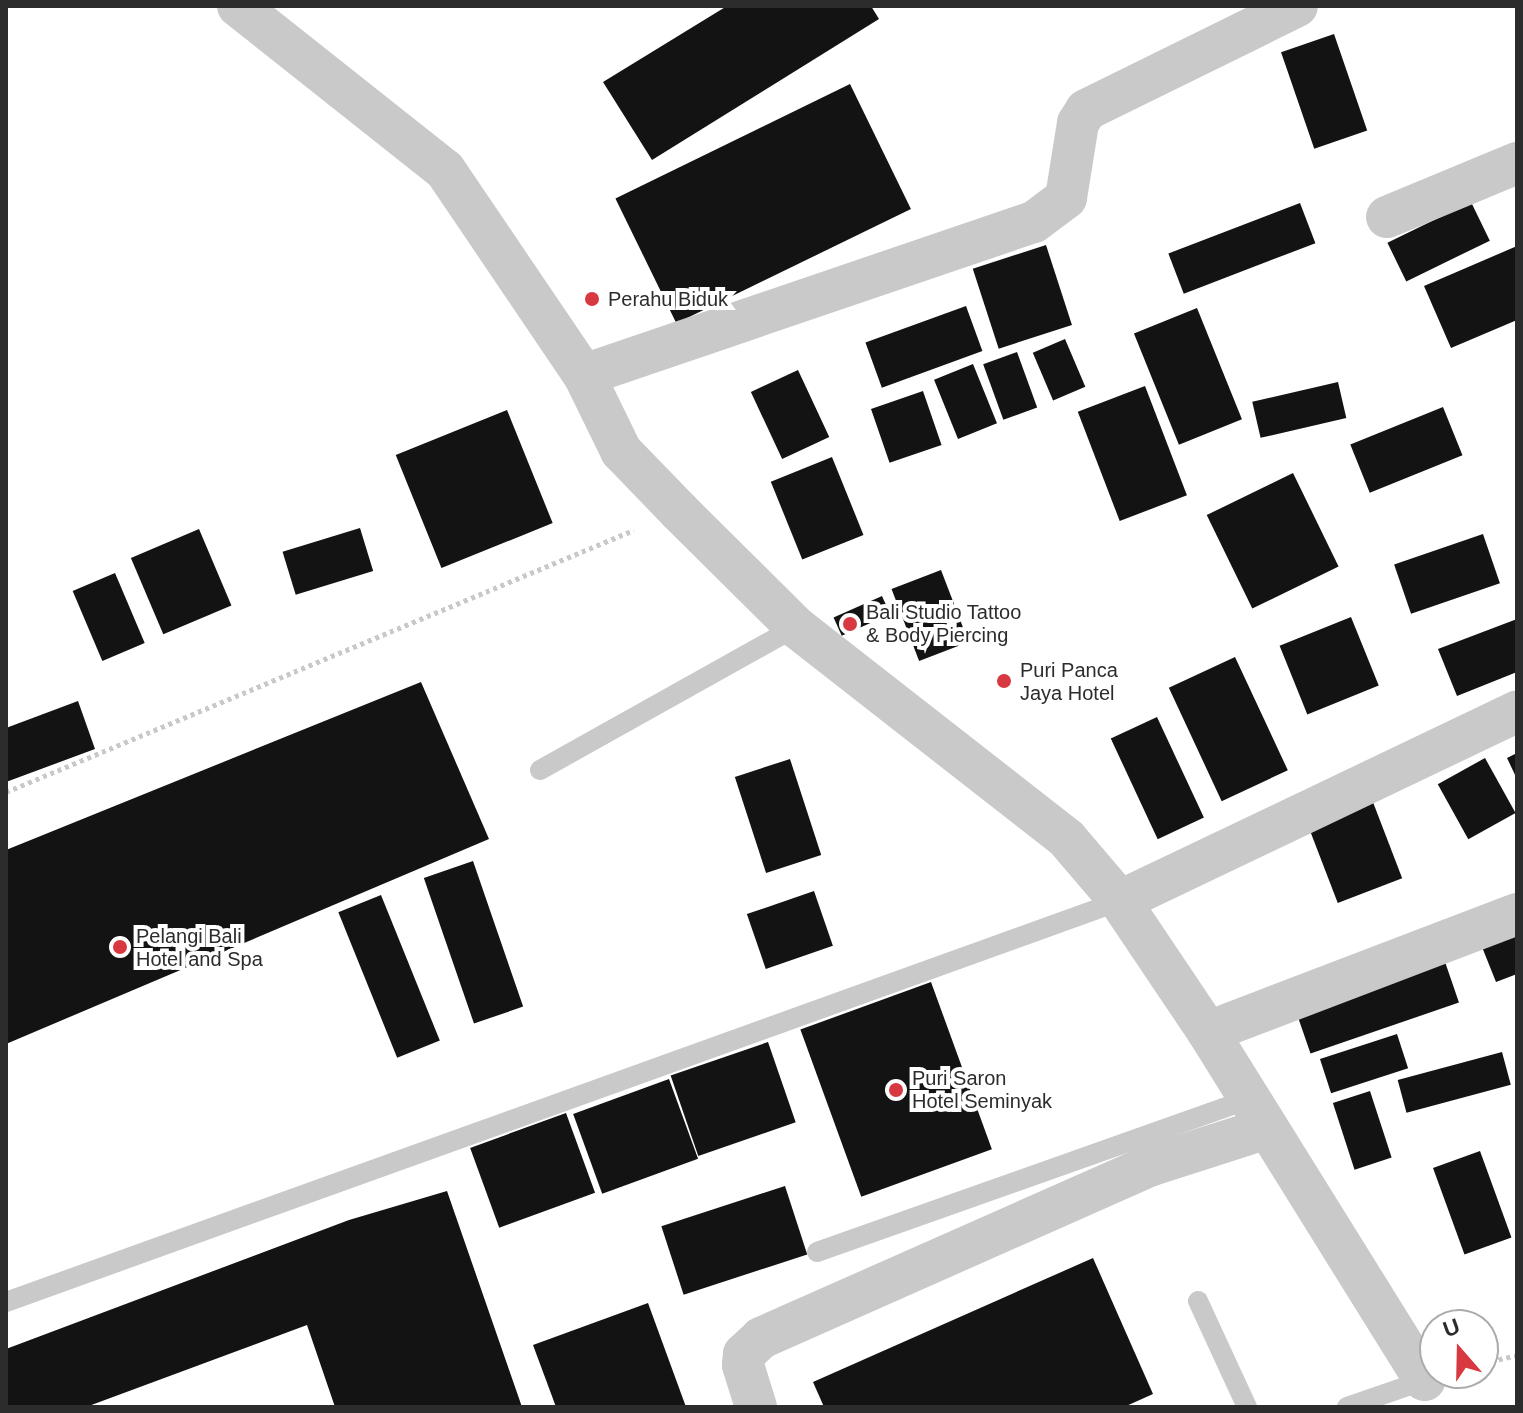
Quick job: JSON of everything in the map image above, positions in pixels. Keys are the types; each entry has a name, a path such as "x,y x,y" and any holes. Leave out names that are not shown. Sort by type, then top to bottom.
{"street":[{"path":"238,6 445,170 584,375 621,451 679,511 796,627 1067,839 1120,901 1208,1032 1419,1370"},
{"path":"584,375 1034,222 1066,198 1078,123 1086,110 1297,6"},
{"path":"1387,217 1517,163"},
{"path":"1120,901 1517,712"},
{"path":"1208,1032 1517,914"},
{"path":"756,1407 743,1365 744,1354 761,1338 1152,1165 1258,1114"}],"lane":[{"path":"540,770 796,627"},
{"path":"6,1302 1120,901"},
{"path":"817,1252 1258,1114"},
{"path":"1198,1301 1247,1407"},
{"path":"1347,1407 1419,1382"}],"path":[{"path":"6,792 679,511"}],"building":[{"path":"727,6 871,6 879,19 652,160 603,82"},
{"path":"1334,34 1367,130 1314,149 1281,52"},
{"path":"850,84 911,209 676,323 615,198"},
{"path":"1471,202 1490,241 1406,281 1387,243"},
{"path":"1300,203 1315,243 1184,294 1168,254"},
{"path":"1046,245 1072,325 999,349 973,269"},
{"path":"1517,246 1517,320 1451,348 1424,286"},
{"path":"966,306 982,351 882,388 865,343"},
{"path":"1197,308 1242,419 1179,445 1134,333"},
{"path":"1065,339 1085,387 1053,401 1033,353"},
{"path":"1017,352 1037,407 1003,420 983,364"},
{"path":"973,364 997,423 958,439 934,380"},
{"path":"798,370 829,437 782,459 751,392"},
{"path":"1338,382 1346,418 1261,438 1252,402"},
{"path":"1145,386 1187,495 1120,521 1078,412"},
{"path":"923,391 942,445 890,463 871,409"},
{"path":"1443,407 1462,455 1370,493 1350,444"},
{"path":"507,410 553,523 441,568 396,455"},
{"path":"832,457 863,535 802,560 771,482"},
{"path":"1293,473 1339,566 1252,609 1207,515"},
{"path":"360,528 373,571 296,595 283,552"},
{"path":"199,529 231,605 163,634 131,558"},
{"path":"1483,534 1500,583 1411,614 1394,565"},
{"path":"941,570 969,642 919,661 892,589"},
{"path":"115,573 145,643 102,661 73,591"},
{"name":"Bali Studio Tattoo & Body Piercing","path":"882,596 890,614 842,636 834,618"},
{"path":"1351,617 1379,686 1307,714 1280,646"},
{"path":"1517,619 1517,672 1457,696 1438,649"},
{"path":"1235,657 1288,770 1222,801 1169,688"},
{"name":"Pelangi Bali Hotel and Spa","path":"421,682 489,839 6,1044 6,850"},
{"path":"78,701 95,749 6,782 6,728"},
{"path":"1157,717 1204,818 1158,839 1111,739"},
{"path":"1517,753 1517,779 1507,758"},
{"path":"1485,758 1516,813 1468,839 1438,784"},
{"path":"790,759 821,855 766,873 735,777"},
{"path":"1371,797 1402,878 1338,903 1307,822"},
{"path":"473,861 523,1007 474,1024 424,878"},
{"path":"814,891 833,946 766,969 747,914"},
{"path":"381,895 440,1041 397,1058 338,912"},
{"path":"1517,927 1517,974 1496,982 1480,942"},
{"path":"1444,959 1459,1002 1311,1054 1296,1010"},
{"name":"Puri Saron Hotel Seminyak","path":"931,982 992,1149 861,1197 800,1030"},
{"path":"1397,1034 1408,1068 1331,1093 1320,1059"},
{"path":"768,1042 796,1122 698,1156 671,1076"},
{"path":"1502,1052 1511,1085 1406,1113 1398,1080"},
{"path":"669,1079 698,1159 602,1194 573,1114"},
{"path":"1370,1091 1392,1158 1355,1170 1333,1103"},
{"path":"566,1113 595,1193 499,1228 470,1148"},
{"path":"1480,1151 1511,1237 1464,1255 1433,1168"},
{"path":"785,1186 807,1254 684,1295 661,1226"},
{"path":"447,1191 522,1407 335,1407 307,1325 86,1407 6,1407 6,1349 349,1220"},
{"path":"1093,1258 1153,1394 1124,1407 824,1407 813,1382"},
{"path":"648,1303 686,1407 556,1407 533,1345"}],"place":[{"name":"Perahu Biduk","path":"592,299"},
{"name":"Bali Studio Tattoo & Body Piercing","path":"850,624"},
{"name":"Puri Panca Jaya Hotel","path":"1004,681"},
{"name":"Pelangi Bali Hotel and Spa","path":"120,947"},
{"name":"Puri Saron Hotel Seminyak","path":"896,1090"}]}
